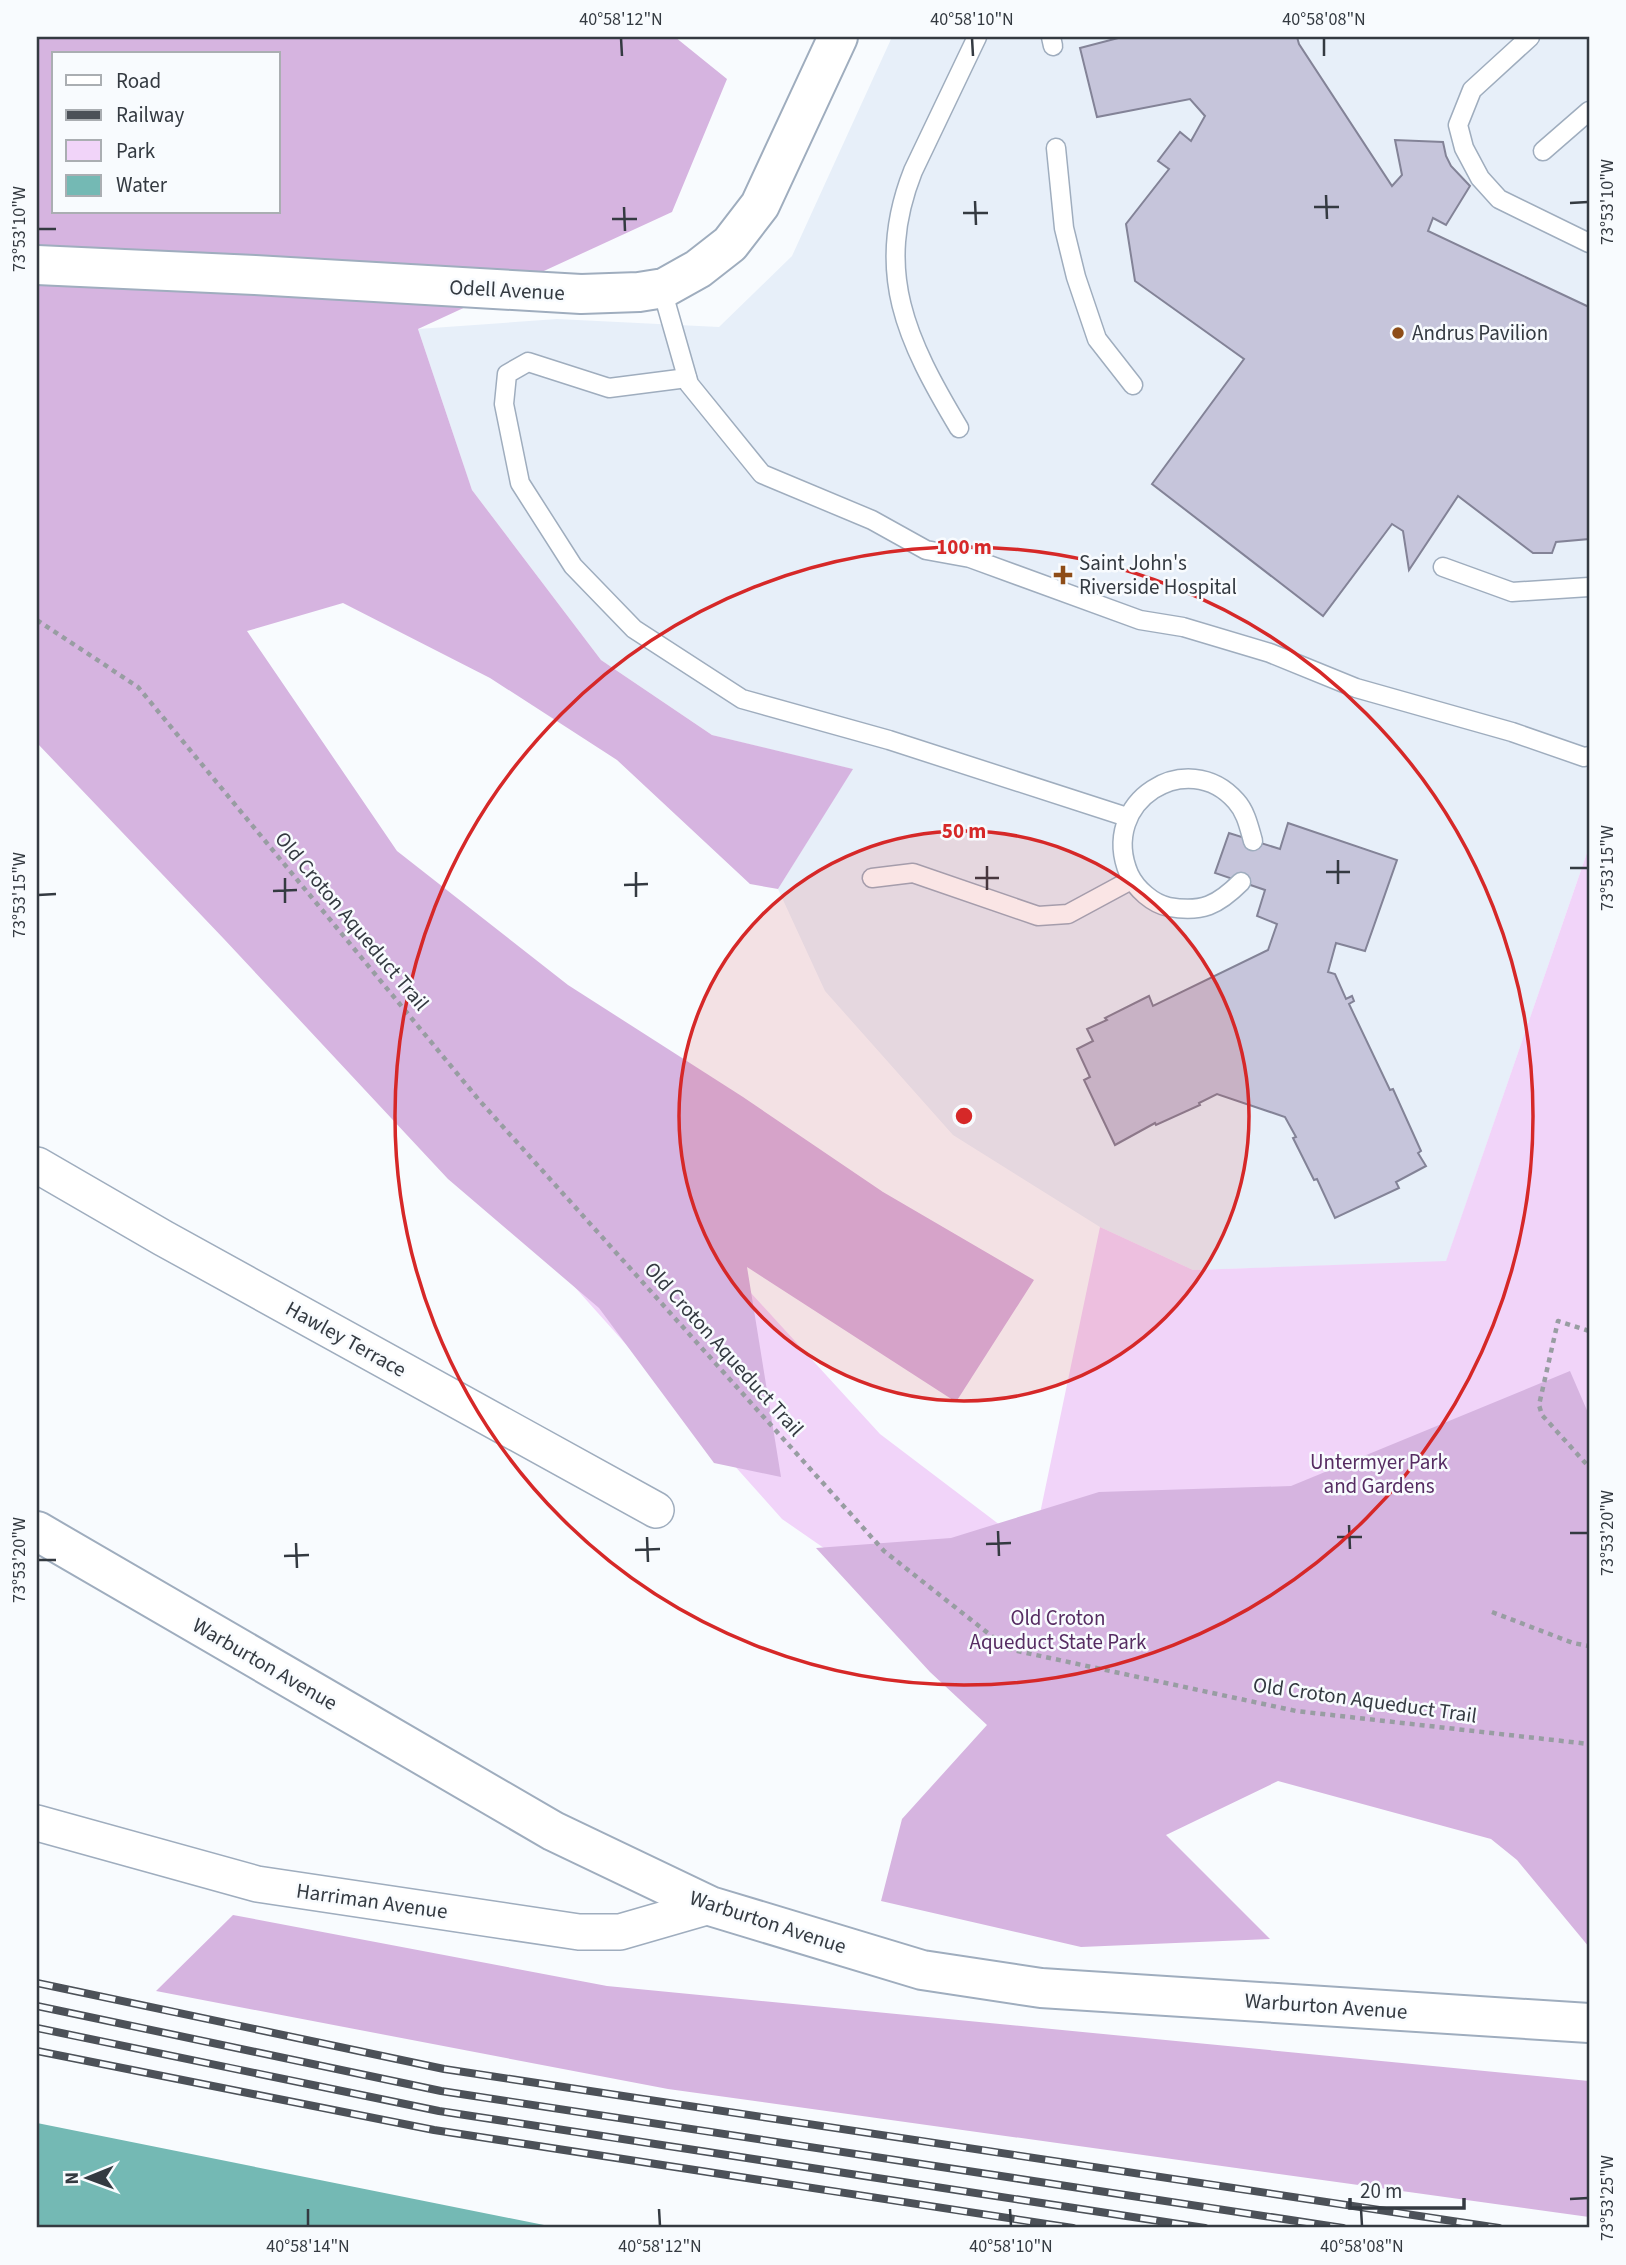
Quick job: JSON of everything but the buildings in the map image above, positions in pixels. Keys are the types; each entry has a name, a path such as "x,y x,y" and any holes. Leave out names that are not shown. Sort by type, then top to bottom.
{"street":[{"name":"Odell Avenue","path":"37,265 581,294 639,292 664,288 698,269 730,244 760,205 838,37"},
{"name":"Hawley Terrace","path":"37,1166 656,1510"},
{"name":"Warburton Avenue","path":"37,1531 553,1831 710,1906 922,1970 1041,1988 1589,2023"},
{"name":"Harriman Avenue","path":"37,1823 257,1884 579,1932 620,1932 710,1906"}],"lane":[{"path":"959,428 926,374 902,312 896,282 898,226 913,170 977,37"},
{"path":"1530,37 1472,90 1458,125 1464,148 1480,178 1499,199 1589,243"},
{"path":"1543,151 1589,110"},
{"path":"1056,148 1064,228 1076,277 1097,339 1133,385"},
{"path":"664,288 689,384 762,474 872,520 926,550 970,558 1140,620 1208,634 1270,653 1356,688 1512,732 1584,757 1589,756"},
{"path":"687,378 609,388 528,362 507,374 505,404 520,482 573,566 634,629 742,699 889,740 1127,817"},
{"path":"1443,568 1512,592 1589,587"},
{"path":"1241,882 1226,898 1207,907 1186,910 1164,906 1146,895 1132,880 1123,860 1122,838 1127,817 1140,799 1157,786 1177,780 1199,780 1219,788 1236,801 1247,820 1253,841"},
{"path":"872,878 913,873 1038,916 1068,914 1132,880"}],"path":[{"name":"Old Croton Aqueduct Trail","path":"37,620 138,687 479,1100 884,1551 1008,1649 1296,1711 1589,1744"},
{"path":"1589,1331 1558,1321 1539,1405 1542,1415 1589,1467"},
{"path":"1492,1612 1573,1643 1589,1646"}],"shaded area":[{"name":"Saint John's Riverside Hospital","path":"892,37 1589,37 1589,847 1446,1262 1193,1270 1100,1227 953,1135 825,991 778,889 852,769 712,735 601,660 472,490 418,329 557,319 719,327 792,256"}],"green space":[{"path":"37,37 675,37 727,79 672,212 418,329 472,490 601,660 712,735 853,769 778,889 750,884 617,760 490,678 343,603 247,631 397,851 568,985 743,1097 883,1192 1034,1280 956,1402 747,1267 781,1477 714,1463 599,1308 448,1179 37,743"},
{"path":"37,550 104,586 880,1434 1025,1544 1033,1547 1100,1227 1193,1270 1446,1261 1589,847 1589,1784 1029,1690 782,1519 93,748"},
{"path":"1570,1371 1589,1415 1589,1947 1517,1860 1491,1839 1278,1781 1166,1835 1270,1939 1081,1947 881,1901 902,1819 987,1725 930,1672 816,1548 951,1538 1099,1492 1291,1486"},
{"path":"233,1915 607,1986 1589,2081 1589,2217 668,2089 156,1991"}],"water":[{"path":"37,2123 559,2228 37,2228"}],"railway":[{"path":"37,1983 444,2069 1499,2228"},
{"path":"37,2006 441,2091 1343,2228"},
{"path":"37,2028 439,2111 1205,2228"},
{"path":"37,2051 434,2130 1073,2228"}],"place":[{"name":"Andrus Pavilion","path":"1398,333"},
{"name":"Saint John's Riverside Hospital","path":"1063,575"}],"park label":[{"name":"Untermyer Park and Gardens","path":"1379,1474"},
{"name":"Old Croton Aqueduct State Park","path":"1058,1630"}]}
